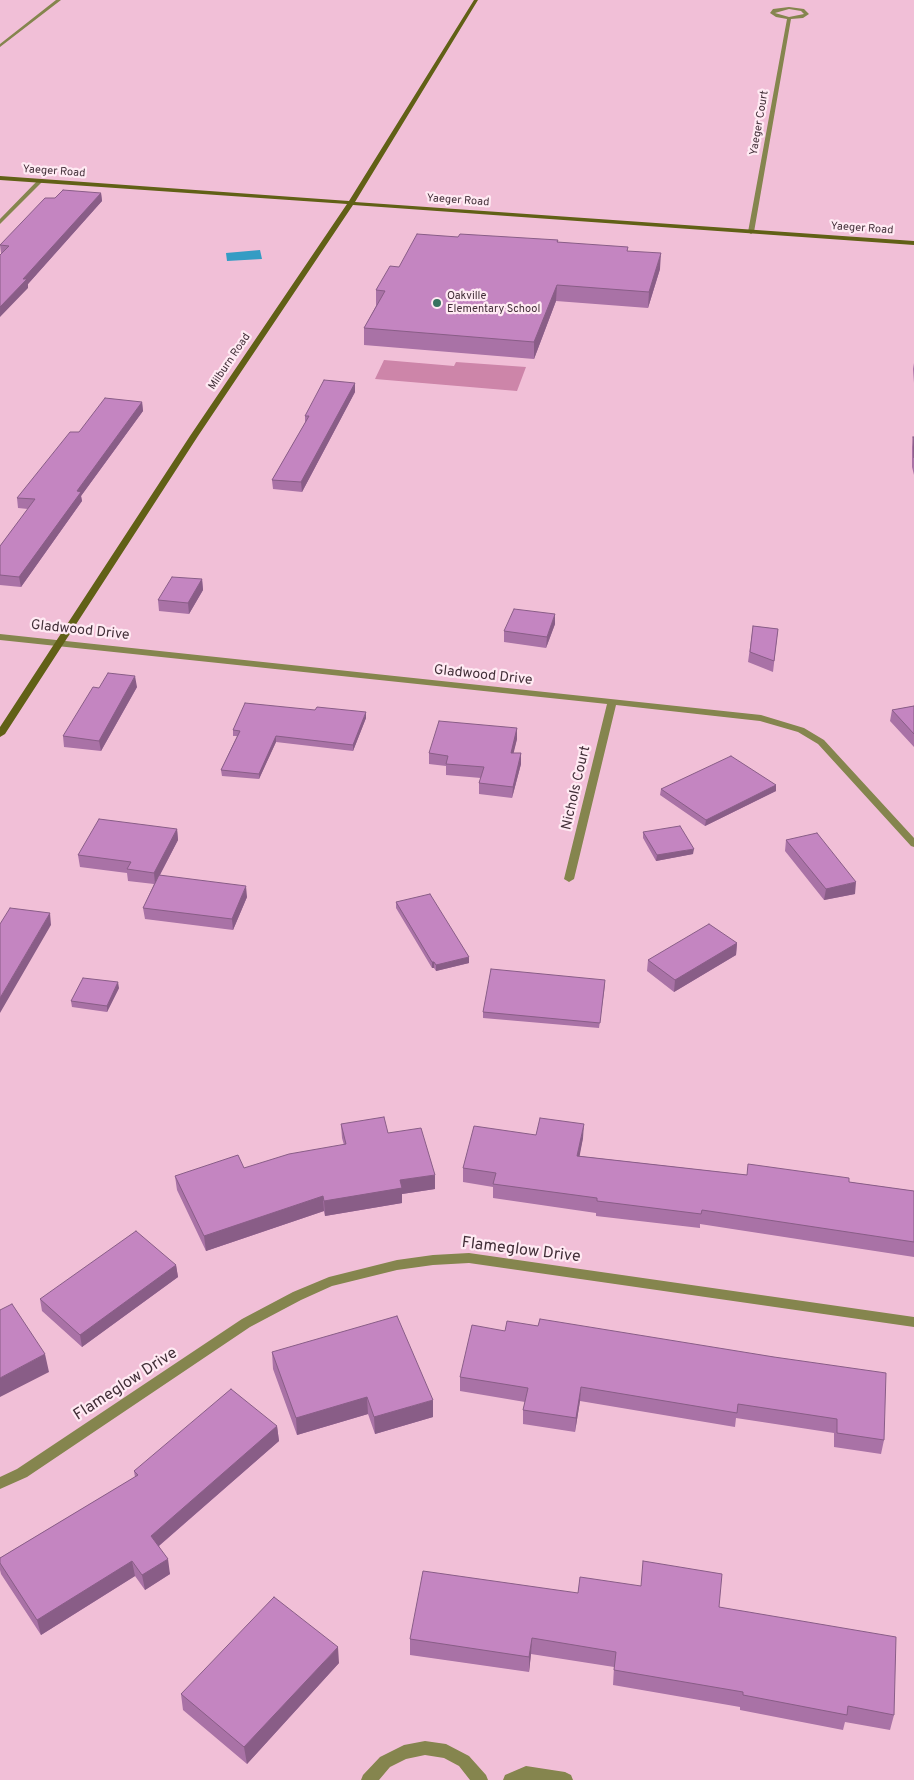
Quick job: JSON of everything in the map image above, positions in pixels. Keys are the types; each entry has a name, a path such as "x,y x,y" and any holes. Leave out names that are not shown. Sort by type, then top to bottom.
{"street":[{"path":"0,46 59,0"},
{"name":"Milburn Road","path":"0,734 199,428 351,204 476,0"},
{"path":"789,8 802,10 807,14 790,18 778,16 772,12 778,9 789,8"},
{"name":"Yaeger Court","path":"751,232 790,18"},
{"name":"Yaeger Road","path":"0,178 914,243"},
{"path":"0,222 40,181"},
{"name":"Gladwood Drive","path":"0,636 754,717 801,730 821,742 914,844"},
{"name":"Nichols Court","path":"569,879 612,703"},
{"name":"Flameglow Drive","path":"0,1483 22,1473 255,1319 297,1296 329,1282 397,1265 469,1258 914,1322"},
{"path":"369,1780 385,1762 404,1752 425,1748 446,1751 464,1761 480,1780"},
{"path":"510,1780 526,1774 565,1780"}],"shaded area":[{"path":"384,360 454,366 456,362 526,367 517,391 375,379"}],"water":[{"path":"260,250 262,259 227,261 226,253"}],"building":[{"path":"63,190 101,193 23,279 27,279 0,307 0,255 9,246 0,245 45,198 55,198"},
{"name":"Oakville Elementary School","path":"417,234 458,237 460,234 558,240 557,242 628,247 627,251 661,253 649,292 557,285 534,342 364,328 385,291 376,290 390,266 399,267"},
{"path":"324,380 355,383 301,482 272,480 309,416 305,416"},
{"path":"105,398 142,402 77,491 81,492 19,577 0,575 0,546 35,499 17,498 70,432 79,432"},
{"path":"172,577 202,579 188,603 158,600"},
{"path":"514,609 555,614 547,637 504,631"},
{"path":"753,626 778,629 774,661 750,652"},
{"path":"108,673 135,676 99,741 63,736 93,687 99,688"},
{"path":"245,703 315,710 317,707 366,712 353,745 276,736 259,774 221,770 240,731 233,730"},
{"path":"914,706 914,734 892,710"},
{"path":"439,721 517,728 511,753 521,753 513,787 479,783 484,767 446,764 448,756 429,753"},
{"path":"731,756 776,785 706,820 661,789"},
{"path":"99,819 177,829 154,873 127,869 131,862 78,855"},
{"path":"680,826 694,849 657,855 643,832"},
{"path":"817,833 856,882 826,889 786,840"},
{"path":"159,875 246,886 232,919 143,908"},
{"path":"430,894 469,957 436,965 432,962 396,902"},
{"path":"10,908 50,913 0,998 0,924"},
{"path":"709,924 737,943 675,980 648,960"},
{"path":"491,969 605,980 600,1023 483,1012"},
{"path":"83,978 118,982 107,1006 71,1001"},
{"path":"384,1117 388,1133 421,1128 435,1175 400,1180 402,1188 324,1201 323,1196 204,1236 175,1176 238,1155 244,1168 289,1154 346,1144 341,1124"},
{"path":"540,1118 584,1124 577,1156 747,1175 748,1164 849,1178 849,1182 914,1191 914,1242 702,1210 701,1214 597,1201 597,1198 493,1184 496,1173 463,1168 474,1126 536,1135"},
{"path":"136,1231 176,1265 80,1335 40,1299"},
{"path":"12,1304 45,1354 0,1378 0,1310"},
{"path":"397,1316 433,1400 374,1417 367,1397 296,1418 272,1352"},
{"path":"540,1319 886,1373 884,1440 837,1433 837,1419 738,1404 737,1413 581,1387 576,1418 523,1410 528,1388 460,1377 472,1325 505,1331 507,1321 538,1326"},
{"path":"231,1389 277,1426 151,1536 168,1559 142,1575 132,1561 37,1620 0,1563 0,1558 138,1475 134,1471"},
{"path":"643,1561 722,1574 719,1607 896,1637 894,1715 848,1706 847,1715 743,1695 743,1692 614,1670 616,1652 532,1638 529,1657 410,1639 423,1571 578,1593 580,1577 641,1586"},
{"path":"274,1597 338,1647 244,1747 181,1694"}],"place":[{"name":"Oakville Elementary School","path":"437,303"}]}
